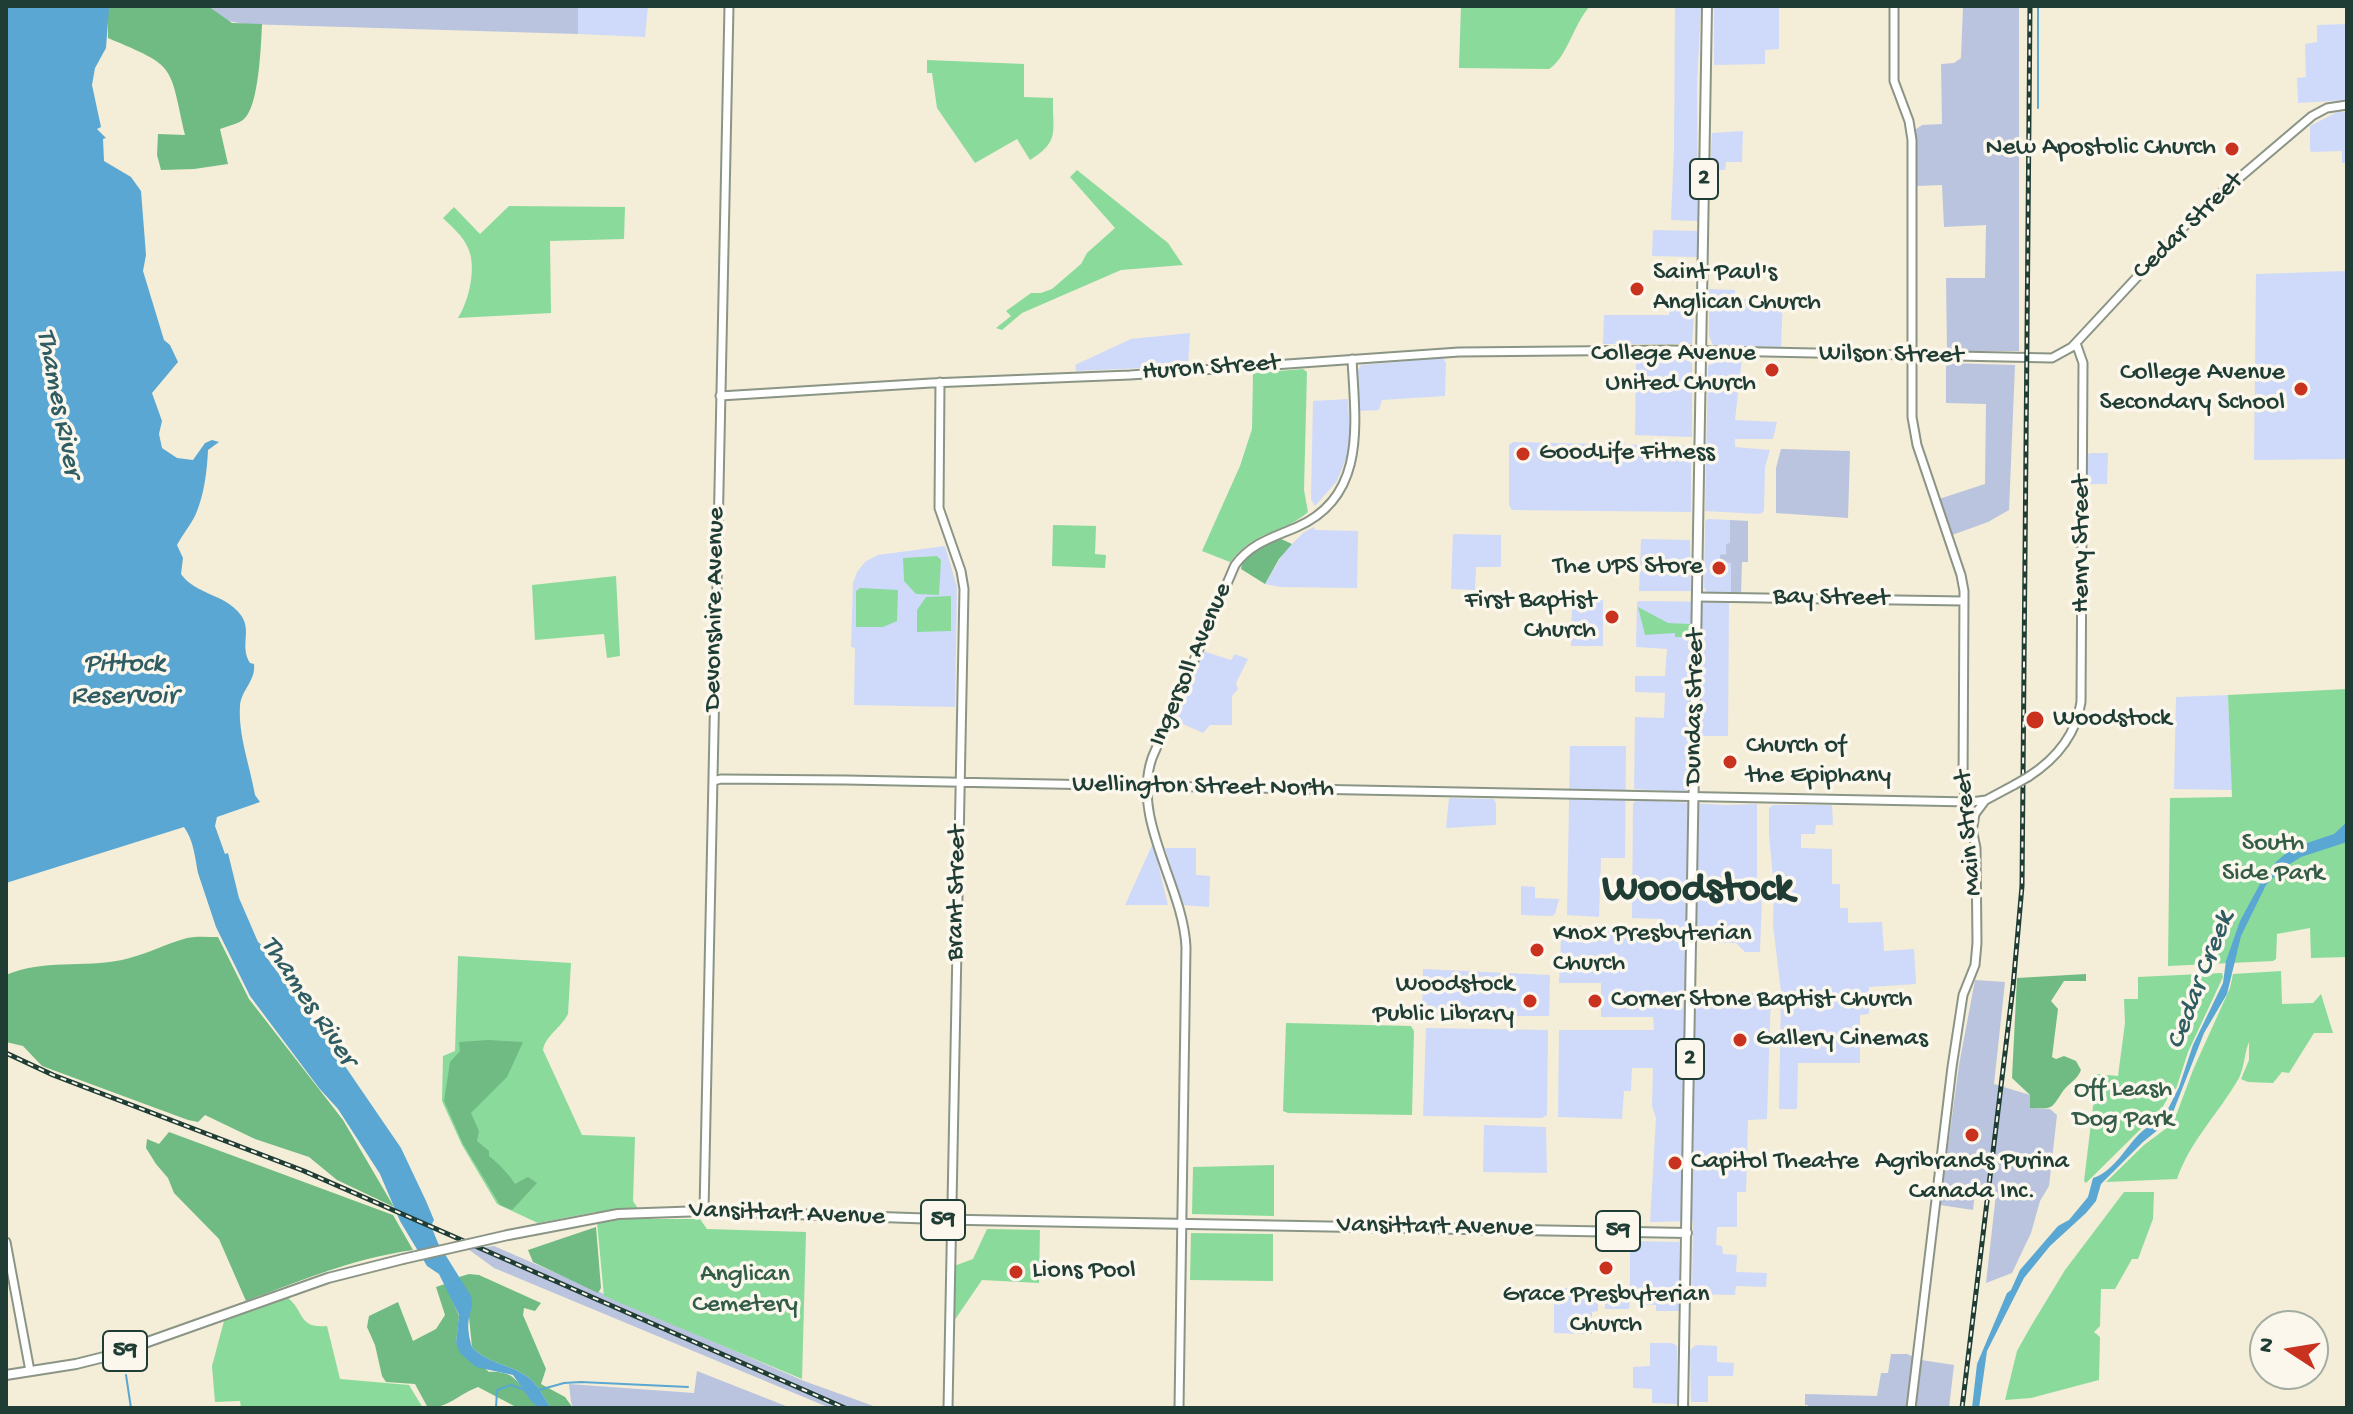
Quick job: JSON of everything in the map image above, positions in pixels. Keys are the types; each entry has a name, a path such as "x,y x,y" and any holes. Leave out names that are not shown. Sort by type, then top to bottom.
{"main road":[{"name":"Devonshire Avenue","path":"704,1211 729,6"},
{"name":"Dundas Street","path":"1683,1408 1707,6"},
{"name":"Main Street","path":"1894,6 1894,76 1912,140 1911,356 1915,436 1961,575 1964,601 1965,801 1976,848 1977,957 1963,995 1952,1067 1911,1408"},
{"name":"Cedar Street","path":"2076,343 2188,222 2309,119 2324,109 2347,105"},
{"name":"Wilson Street","path":"1702,351 2048,358 2063,354 2076,343"},
{"name":"Henry Street","path":"1986,800 2049,762 2066,743 2076,724 2081,697 2083,363 2076,343"},
{"name":"Huron Street","path":"720,396 940,382 1109,376 1467,351 1702,351"},
{"name":"Ingersoll Avenue","path":"1179,1408 1186,938 1148,810 1146,787 1152,758 1235,565 1247,551 1260,543 1308,521 1331,501 1344,482 1353,460 1356,435 1352,359"},
{"name":"Brant Street","path":"940,382 939,508 961,571 964,589 948,1408"},
{"name":"Bay Street","path":"1697,597 1964,601"},
{"name":"Wellington Street North","path":"713,781 1986,800"},
{"path":"1973,827 1975,814 1986,800"},
{"name":"Vansittart Avenue","path":"6,1375 76,1364 128,1350 328,1278 508,1235 604,1216 704,1211 952,1220 1687,1233"},
{"path":"6,1242 30,1371"}],"shaded area":[{"path":"208,6 578,6 578,34 244,24 228,21"},
{"path":"578,6 648,6 645,37 578,34"},
{"path":"1675,6 1701,6 1697,85 1698,221 1671,220"},
{"path":"1714,6 1779,6 1779,49 1765,50 1765,64 1714,65"},
{"path":"1963,6 2019,6 2019,351 1947,351 1946,278 1985,278 1986,225 1944,227 1942,185 1916,186 1915,130 1922,125 1942,124 1941,64 1954,63 1961,58"},
{"path":"2347,24 2347,100 2298,103 2297,78 2306,77 2305,44 2317,42 2317,25"},
{"path":"2337,112 2347,112 2347,163 2342,163 2342,151 2311,152 2310,148 2310,126"},
{"path":"1743,131 1742,162 1726,162 1725,170 1710,170 1712,133"},
{"path":"1653,230 1697,231 1697,257 1652,256"},
{"name":"College Avenue Secondary School","path":"2347,271 2347,459 2254,460 2256,274"},
{"path":"1709,289 1735,290 1735,299 1783,300 1781,347 1713,345 1709,336"},
{"path":"1670,297 1695,298 1692,344 1603,344 1604,315 1669,315"},
{"path":"1190,333 1188,366 1076,371 1075,365 1131,339"},
{"path":"1639,356 1669,356 1692,362 1692,437 1635,435 1636,359"},
{"path":"1443,358 1446,363 1445,396 1382,400 1379,410 1359,411 1357,372 1361,365"},
{"path":"1742,359 1735,420 1777,422 1773,439 1735,439 1735,447 1770,450 1765,467 1764,511 1760,514 1705,511 1708,366 1714,362"},
{"path":"1946,363 2015,365 2009,510 1988,522 1952,535 1939,499 1985,484 1986,404 1946,403"},
{"path":"1348,399 1350,435 1347,456 1337,481 1315,506 1311,499 1313,401"},
{"path":"1513,442 1691,446 1691,512 1512,510 1509,505 1509,445"},
{"path":"1781,449 1850,451 1848,518 1776,513 1776,468"},
{"path":"2108,453 2107,484 2087,484 2087,455"},
{"path":"1730,520 1730,544 1721,562 1731,563 1731,594 1708,594 1704,587 1705,521"},
{"path":"1730,520 1748,521 1748,562 1742,562 1741,594 1731,594 1731,563 1720,562 1720,555 1726,554 1726,544 1730,543"},
{"path":"1314,527 1315,530 1358,531 1357,588 1265,584 1284,552 1304,532"},
{"path":"1453,534 1501,535 1501,567 1476,567 1475,590 1451,589"},
{"path":"1641,539 1690,540 1691,591 1639,591"},
{"path":"945,546 957,587 955,707 854,705 855,648 851,647 853,583 857,572 866,561 878,555"},
{"path":"1577,599 1603,600 1603,646 1571,646 1572,604"},
{"path":"1639,601 1729,602 1728,736 1689,736 1685,792 1634,789 1635,717 1664,718 1665,693 1635,692 1635,676 1665,676 1667,649 1636,647"},
{"path":"1203,651 1231,660 1235,654 1248,659 1236,683 1238,689 1232,696 1232,725 1210,725 1203,733 1174,720"},
{"path":"2228,695 2232,790 2174,789 2176,697"},
{"path":"1570,746 1626,746 1625,858 1601,858 1599,917 1567,915"},
{"path":"1449,798 1494,799 1496,825 1446,828"},
{"path":"1636,800 1757,804 1757,880 1762,895 1760,952 1745,952 1736,943 1688,942 1687,994 1771,993 1767,1119 1748,1120 1746,1192 1737,1192 1737,1227 1717,1227 1716,1245 1722,1246 1723,1254 1737,1255 1736,1272 1767,1273 1766,1287 1736,1286 1735,1295 1692,1294 1693,1221 1650,1222 1656,1118 1652,1106 1653,1068 1632,1068 1631,1091 1624,1091 1622,1119 1558,1117 1559,1030 1654,1030 1653,1017 1601,1017 1601,983 1559,983 1561,939 1565,926 1662,927 1661,919 1632,918 1633,804"},
{"path":"1773,805 1832,805 1833,825 1816,825 1815,834 1801,834 1801,848 1832,849 1832,884 1840,884 1840,908 1848,908 1848,923 1882,922 1884,951 1914,949 1916,984 1869,987 1869,1014 1860,1015 1860,1063 1798,1063 1797,1109 1779,1109 1781,992 1773,925 1774,890 1769,834 1769,808"},
{"path":"1153,843 1168,905 1125,905"},
{"path":"1165,848 1196,848 1196,875 1210,876 1209,907 1182,905"},
{"path":"1521,886 1535,887 1535,898 1559,899 1555,914 1521,915"},
{"path":"1423,969 1550,975 1549,1016 1424,1016"},
{"path":"1975,980 2005,982 1994,1084 2030,1095 2031,1108 2050,1109 2057,1115 2049,1186 2040,1201 2031,1233 2012,1273 1986,1283 1996,1194 1975,1192 1973,1210 1940,1205 1959,1065"},
{"path":"1426,1028 1548,1030 1547,1115 1542,1118 1423,1116"},
{"path":"1484,1125 1546,1127 1547,1173 1483,1172"},
{"path":"1630,1241 1679,1242 1679,1311 1656,1311 1656,1305 1643,1305 1643,1289 1631,1289 1629,1309 1605,1309 1605,1300 1598,1300 1598,1311 1592,1312 1592,1334 1554,1333 1554,1288 1630,1288"},
{"path":"494,1246 804,1381 879,1408 830,1408 494,1268 468,1249"},
{"path":"1650,1343 1672,1343 1677,1346 1677,1404 1652,1403 1652,1389 1633,1388 1633,1367 1650,1366"},
{"path":"1696,1345 1717,1346 1717,1362 1734,1363 1733,1376 1708,1376 1708,1402 1691,1402 1690,1350"},
{"path":"1891,1354 1907,1354 1921,1360 1954,1365 1949,1408 1808,1408 1805,1405 1805,1394 1877,1396 1881,1373 1888,1373"},
{"path":"697,1371 791,1408 573,1408 571,1402 569,1384 694,1393"}],"green space":[{"path":"108,6 208,6 232,23 262,24 258,74 249,112 242,121 220,129 228,164 161,170 157,155 158,134 185,135 172,81 166,71 147,55 108,38"},
{"path":"1461,6 1590,6 1561,57 1549,69 1459,68"},
{"path":"927,60 1024,64 1024,97 1053,98 1053,134 1047,147 1030,160 1017,139 975,163 937,108 932,73 927,73"},
{"path":"1077,170 1168,243 1183,265 1121,270 1022,313 1002,330 996,328 1011,316 1006,311 1031,293 1052,289 1115,228 1070,177"},
{"path":"509,206 625,207 624,239 550,241 551,313 458,318 470,284 471,256 463,240 443,218 454,207 480,234"},
{"path":"1303,369 1307,372 1304,490 1308,512 1289,525 1250,543 1230,562 1202,551 1240,466 1252,429 1253,373"},
{"path":"1053,525 1096,526 1095,554 1106,555 1105,568 1052,566"},
{"path":"1279,538 1292,544 1265,584 1241,569 1250,554"},
{"path":"937,556 941,560 939,595 916,594 904,581 903,558"},
{"path":"616,576 620,656 607,658 604,634 535,640 532,585"},
{"path":"860,588 898,590 897,621 883,627 856,627 856,591"},
{"path":"951,596 951,631 917,632 917,610 926,597"},
{"path":"1638,607 1668,623 1690,624 1690,637 1675,637 1675,633 1645,635"},
{"name":"South Side Park","path":"2347,689 2347,957 2311,958 2310,928 2277,934 2276,959 2273,961 2168,966 2170,798 2232,797 2228,695"},
{"path":"218,937 249,999 343,1120 394,1207 337,1180 309,1157 255,1139 205,1115 198,1122 188,1120 42,1066 23,1046 6,1042 6,975 49,965 122,960 187,938"},
{"name":"Anglican Cemetery","path":"458,956 571,963 568,1014 547,1040 543,1050 582,1135 635,1137 633,1201 638,1219 700,1219 707,1229 806,1232 802,1379 604,1296 596,1212 538,1223 497,1204 462,1145 442,1101 443,1056 455,1051"},
{"path":"2281,971 2282,1004 2313,1003 2321,994 2333,1033 2314,1033 2289,1073 2282,1072 2273,1083 2241,1079 2249,1060 2249,1042 2239,1078 2189,1152 2177,1179 2106,1182 2144,1145 2168,1127 2177,1113 2230,988 2233,974"},
{"name":"Off Leash Dog Park","path":"2222,973 2223,977 2188,1052 2176,1089 2173,1089 2162,1108 2086,1183 2097,1074 2118,1076 2125,1023 2124,999 2138,999 2138,977"},
{"path":"2086,974 2086,981 2064,981 2051,1001 2058,1009 2052,1057 2064,1056 2076,1061 2081,1070 2051,1107 2030,1108 2030,1095 2012,1078 2017,978"},
{"path":"1286,1023 1411,1026 1414,1031 1412,1115 1283,1111"},
{"path":"459,1042 523,1042 507,1077 471,1113 479,1131 477,1141 515,1184 528,1177 537,1183 512,1210 500,1205 463,1144 444,1101 450,1062 460,1051"},
{"path":"169,1132 393,1215 413,1250 348,1265 246,1301 219,1239 174,1193 168,1178 146,1148 147,1139 159,1144"},
{"path":"1274,1165 1274,1216 1192,1214 1193,1167"},
{"path":"2124,1192 2154,1192 2153,1219 2138,1259 2132,1259 2115,1289 2101,1289 2100,1326 2094,1332 2100,1337 2099,1380 2031,1398 2005,1400 2017,1351 2031,1326 2065,1270"},
{"path":"596,1227 601,1288 598,1293 533,1262 528,1250"},
{"path":"987,1229 1040,1230 1039,1283 982,1280 954,1321 954,1266 973,1259"},
{"path":"1191,1233 1273,1234 1273,1281 1190,1280"},
{"path":"479,1275 541,1303 535,1311 524,1308 523,1315 546,1369 541,1384 565,1397 573,1408 551,1408 528,1377 485,1357 472,1347 469,1317 459,1277"},
{"path":"445,1284 459,1316 456,1343 489,1372 500,1372 514,1378 539,1408 518,1408 478,1387 448,1403 428,1408 415,1384 386,1382 367,1327 369,1316 398,1302 413,1341 436,1329 445,1315 436,1287"},
{"path":"288,1298 306,1322 327,1326 340,1379 409,1385 423,1408 241,1408 240,1401 215,1402 212,1366 224,1321"}],"water":[{"name":"Pittock Reservoir","path":"6,6 109,8 106,48 95,68 92,85 101,127 97,129 106,138 103,139 104,161 131,177 141,191 146,255 143,271 164,340 178,362 152,393 162,421 159,434 162,448 177,458 193,460 205,443 212,440 219,442 208,450 198,508 177,545 183,558 181,574 194,586 227,602 240,614 246,626 247,656 254,664 253,675 241,700 240,717 255,795 260,802 217,817 215,826 225,854 228,853 239,898 267,958 401,1148 434,1220 431,1226 438,1243 471,1296 468,1325 472,1347 485,1357 528,1377 551,1408 539,1408 513,1375 476,1367 460,1353 456,1343 459,1315 439,1274 427,1266 400,1221 380,1174 338,1109 250,996 216,927 192,844 184,827 6,883"},
{"name":"Cedar Creek","path":"2347,822 2347,842 2301,857 2282,869 2266,885 2241,936 2227,994 2204,1033 2170,1120 2101,1184 2096,1201 2050,1246 2024,1278 1987,1351 1979,1408 1972,1408 1977,1364 2020,1270 2088,1197 2093,1178 2115,1163 2145,1129 2162,1121 2223,983 2226,961 2240,921 2260,884 2276,862 2292,848 2334,834"}],"waterway":[{"path":"2038,6 2038,108"},
{"path":"126,1375 131,1408"},
{"path":"539,1390 581,1382 688,1387"},
{"path":"496,1408 497,1390 511,1385 524,1390"}],"railway":[{"path":"1962,1408 2013,987 2022,886 2030,6"},
{"path":"6,1053 53,1075 304,1171 845,1408"}],"place":[{"name":"New Apostolic Church","path":"2232,149"},
{"name":"Saint Paul's Anglican Church","path":"1637,289"},
{"name":"College Avenue United Church","path":"1772,370"},
{"name":"College Avenue Secondary School","path":"2301,389"},
{"name":"GoodLife Fitness","path":"1523,454"},
{"name":"The UPS Store","path":"1719,568"},
{"name":"First Baptist Church","path":"1612,617"},
{"name":"Woodstock","path":"2035,720"},
{"name":"Church of the Epiphany","path":"1730,762"},
{"name":"Knox Presbyterian Church","path":"1537,950"},
{"name":"Woodstock Public Library","path":"1530,1001"},
{"name":"Corner Stone Baptist Church","path":"1595,1001"},
{"name":"Gallery Cinemas","path":"1740,1040"},
{"name":"Agribrands Purina Canada Inc.","path":"1972,1135"},
{"name":"Capitol Theatre","path":"1675,1163"},
{"name":"Grace Presbyterian Church","path":"1606,1268"},
{"name":"Lions Pool","path":"1016,1272"}],"district":[{"name":"Woodstock","path":"1698,892"}],"water label":[{"name":"Thames River","path":"57,403"},
{"name":"Thames River","path":"307,1002"}]}
